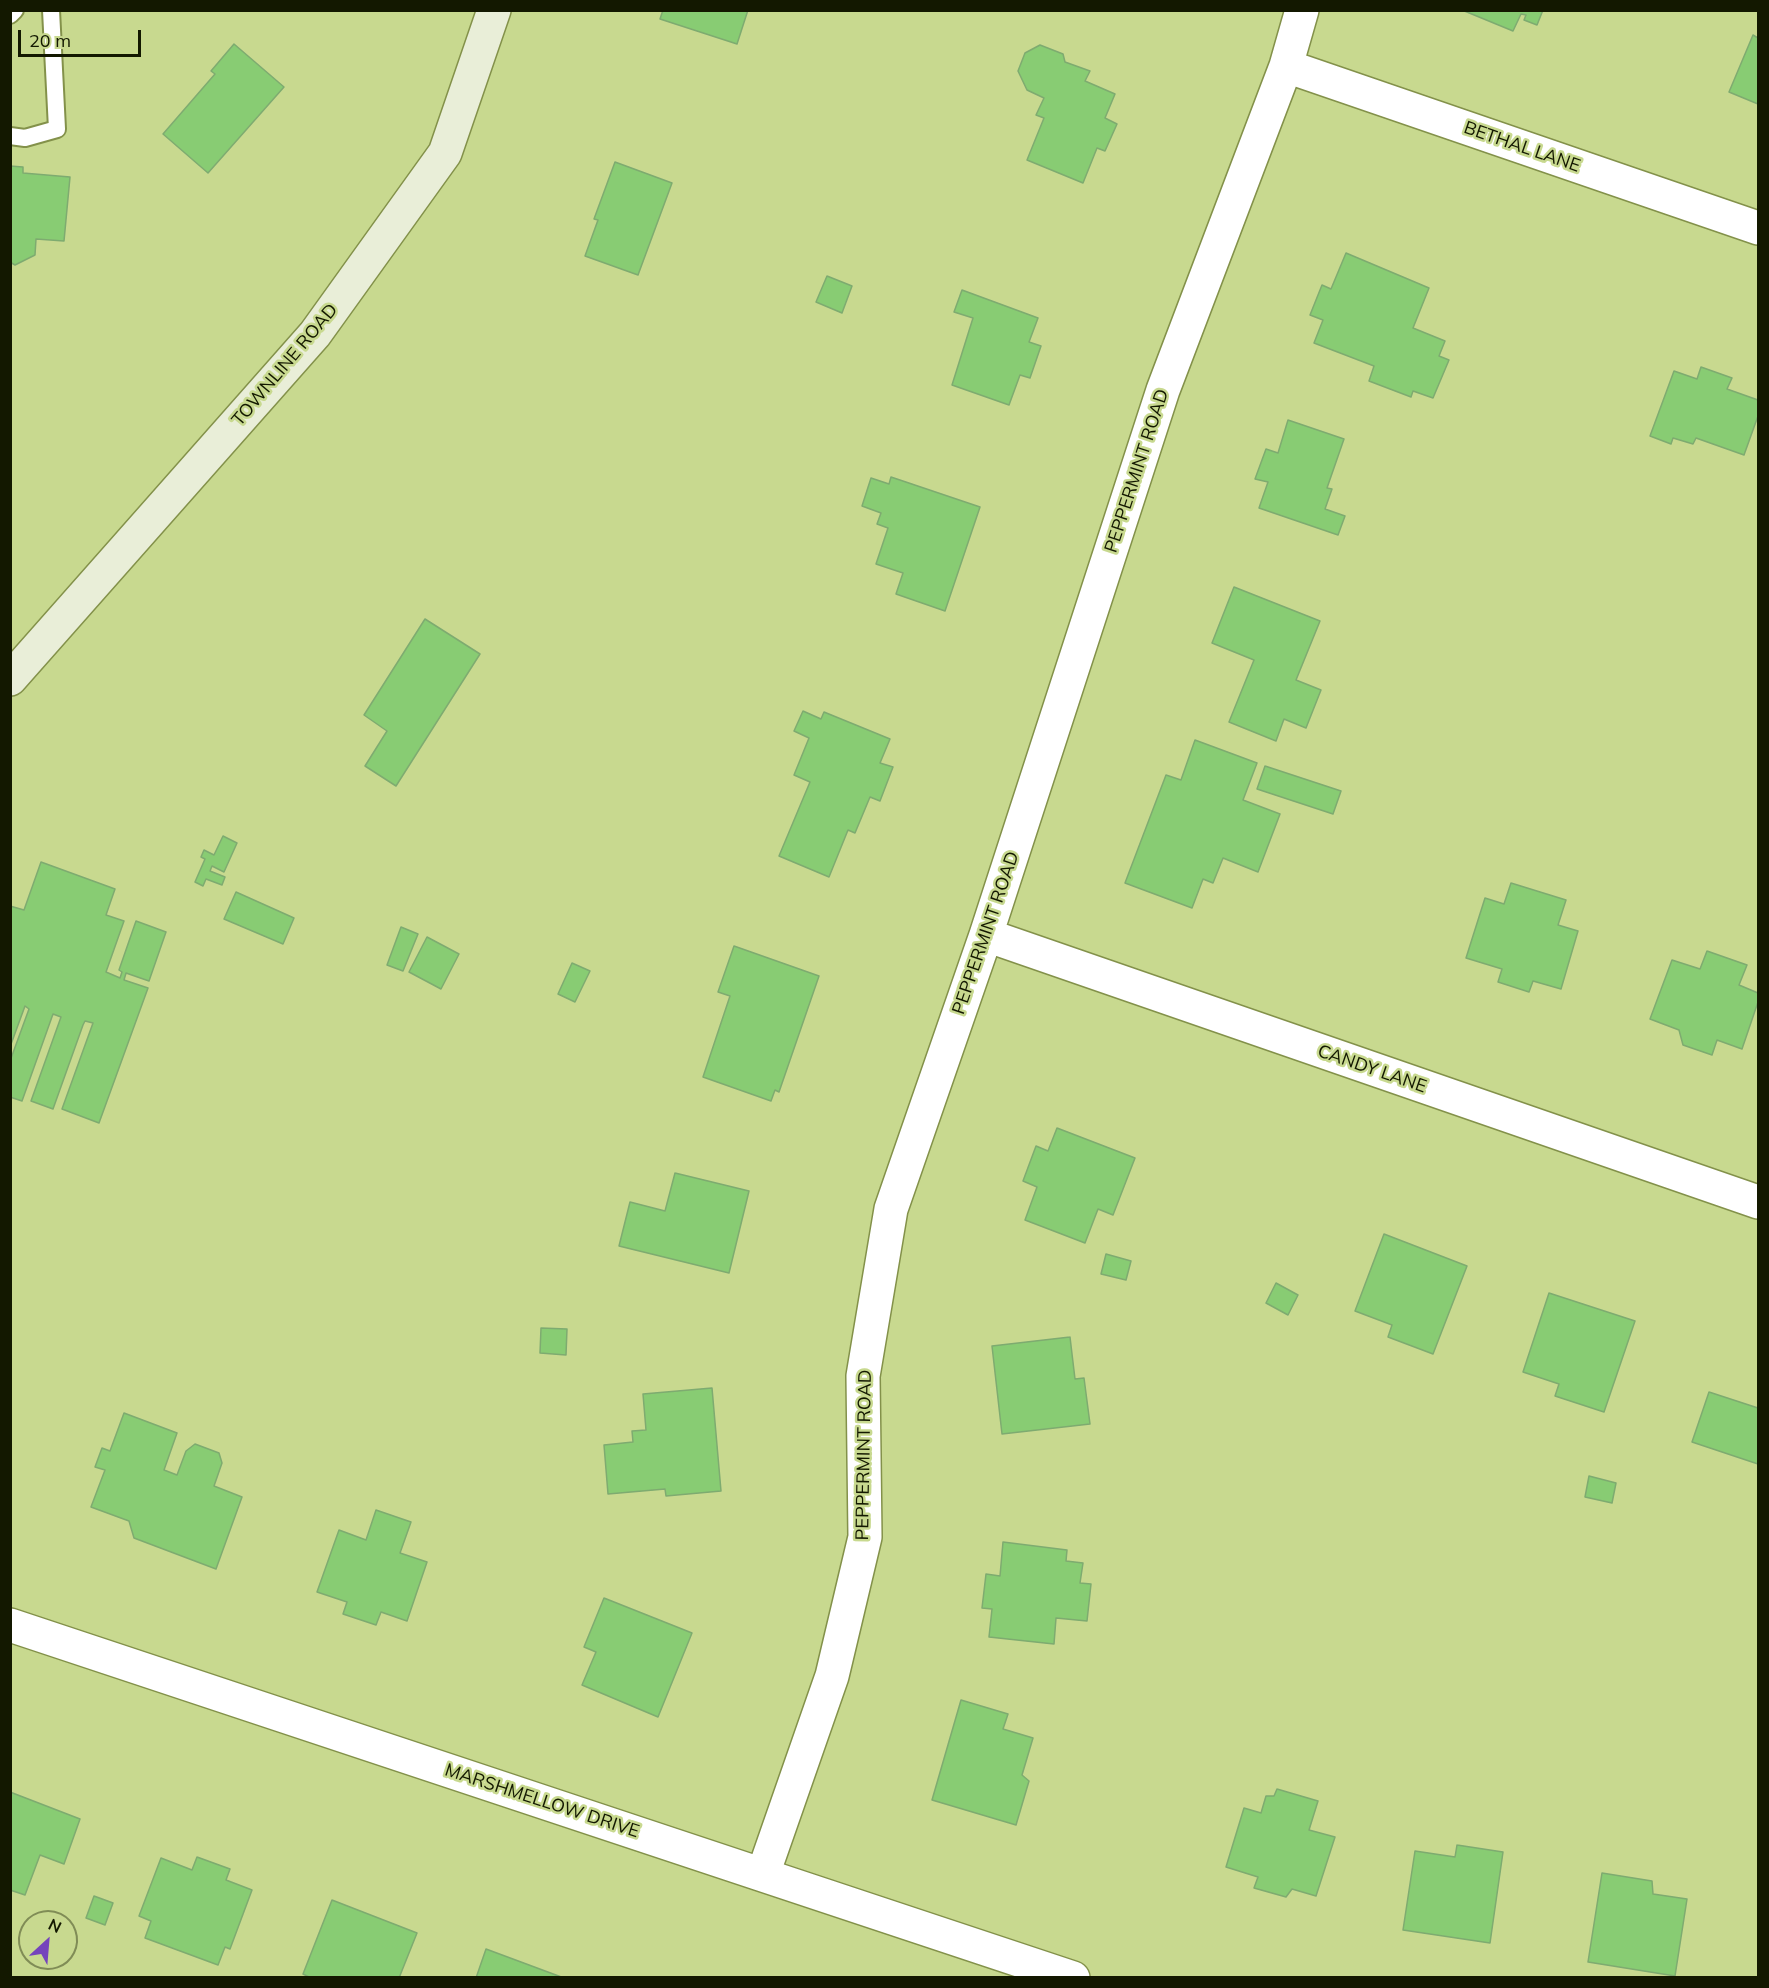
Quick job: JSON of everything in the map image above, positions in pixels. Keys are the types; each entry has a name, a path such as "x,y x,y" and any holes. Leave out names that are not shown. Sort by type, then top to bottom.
{"main road":[{"name":"TOWNLINE ROAD","path":"10,679 315,334 445,153 494,10"}],"street":[{"name":"PEPPERMINT ROAD","path":"763,1874 832,1676 865,1537 863,1376 891,1209 986,935 1163,390 1286,66 1302,10"},
{"name":"BETHAL LANE","path":"1286,66 1758,228"},
{"name":"CANDY LANE","path":"986,935 1758,1202"},
{"name":"MARSHMELLOW DRIVE","path":"10,1625 1073,1977"}],"lane":[{"path":"10,15 15,10"},
{"path":"10,136 25,138 57,129 51,10"}],"building":[{"path":"663,10 748,10 737,44 660,19"},
{"path":"1462,10 1543,10 1537,25 1524,20 1526,15 1521,14 1513,31"},
{"path":"1753,35 1758,38 1758,104 1729,92"},
{"path":"234,44 284,87 208,173 163,134 215,74 211,71"},
{"path":"1040,45 1063,54 1065,62 1090,71 1085,81 1115,94 1105,118 1117,124 1105,151 1097,148 1083,183 1027,160 1044,118 1036,115 1044,98 1027,90 1018,71 1025,53"},
{"path":"615,162 672,183 638,275 585,256 598,220 594,219"},
{"path":"10,166 23,167 23,173 70,177 64,241 36,239 35,255 15,265 10,262"},
{"path":"1346,253 1429,288 1413,328 1445,341 1439,356 1449,360 1433,398 1413,391 1411,397 1369,381 1374,366 1314,343 1323,320 1310,315 1322,285 1331,289"},
{"path":"827,276 852,286 842,313 816,302"},
{"path":"962,290 1038,318 1029,342 1041,346 1030,378 1020,375 1009,405 952,385 973,318 954,312"},
{"path":"1701,367 1732,378 1727,389 1758,400 1758,416 1744,455 1696,438 1693,444 1673,438 1671,444 1650,436 1674,371 1697,379"},
{"path":"1288,420 1344,439 1327,488 1332,489 1325,509 1345,516 1338,535 1259,508 1268,482 1255,479 1266,449 1278,453"},
{"path":"891,477 980,507 945,611 896,594 903,573 876,564 888,528 877,524 881,513 862,506 871,478 889,484"},
{"path":"1234,587 1320,621 1296,680 1321,690 1306,728 1284,719 1276,741 1229,722 1254,660 1212,643"},
{"path":"425,619 480,654 396,786 365,766 387,731 364,715"},
{"path":"803,711 821,719 824,712 890,739 880,763 893,767 880,801 870,797 855,833 848,830 829,877 779,856 810,782 794,775 809,738 794,731"},
{"path":"1195,740 1257,763 1243,800 1280,814 1258,872 1223,858 1213,883 1203,879 1192,908 1125,883 1166,775 1181,780"},
{"path":"1265,766 1341,791 1333,814 1257,789"},
{"path":"223,836 237,843 224,872 212,866 210,871 225,877 222,885 206,879 203,886 195,882 205,859 201,857 204,850 214,855"},
{"path":"41,862 115,889 106,915 124,921 106,972 120,978 122,972 119,970 136,921 166,932 149,981 126,973 124,980 148,988 99,1123 62,1109 93,1023 85,1021 83,1025 53,1109 31,1101 61,1017 53,1014 22,1101 10,1097 10,1061 29,1009 25,1006 10,1047 10,906 24,910"},
{"path":"1511,883 1566,900 1558,925 1578,931 1561,989 1533,981 1529,992 1498,982 1502,969 1466,958 1485,898 1504,904"},
{"path":"236,892 294,918 283,944 224,919"},
{"path":"401,927 418,934 403,971 387,965"},
{"path":"427,937 459,954 441,989 409,972"},
{"path":"734,946 819,976 779,1092 775,1090 771,1101 703,1077 730,996 718,992"},
{"path":"1707,951 1747,965 1739,985 1758,993 1758,1002 1742,1049 1717,1040 1712,1055 1683,1045 1679,1030 1650,1019 1672,960 1700,969"},
{"path":"572,963 590,971 575,1002 558,994"},
{"path":"1057,1128 1135,1158 1113,1215 1098,1209 1085,1243 1025,1220 1037,1187 1023,1181 1036,1146 1048,1151"},
{"path":"675,1173 749,1191 729,1273 619,1246 630,1202 665,1211"},
{"path":"1384,1234 1467,1266 1433,1354 1388,1337 1392,1325 1355,1311"},
{"path":"1106,1254 1131,1261 1126,1280 1101,1274"},
{"path":"1276,1283 1298,1295 1288,1315 1266,1303"},
{"path":"1549,1293 1635,1321 1604,1412 1555,1396 1559,1384 1523,1372"},
{"path":"541,1328 567,1329 566,1355 540,1353"},
{"path":"1070,1337 1075,1379 1084,1378 1090,1424 1002,1434 992,1346"},
{"path":"712,1388 721,1491 666,1496 665,1489 608,1494 604,1445 633,1442 632,1431 646,1430 643,1394"},
{"path":"1709,1392 1758,1408 1758,1464 1692,1442"},
{"path":"124,1413 177,1433 164,1470 177,1475 186,1451 195,1444 219,1453 222,1463 214,1486 242,1497 216,1569 134,1538 129,1521 91,1507 105,1470 95,1467 102,1448 110,1451"},
{"path":"1589,1476 1616,1483 1612,1503 1585,1497"},
{"path":"376,1510 411,1522 400,1553 427,1562 407,1621 381,1612 376,1625 343,1614 347,1602 317,1592 339,1530 366,1540"},
{"path":"1003,1542 1067,1550 1066,1561 1083,1563 1080,1583 1091,1584 1087,1621 1056,1618 1054,1644 989,1637 992,1609 982,1608 986,1574 1000,1576"},
{"path":"604,1598 692,1633 658,1717 582,1685 596,1652 584,1647"},
{"path":"961,1700 1008,1714 1003,1729 1033,1738 1022,1775 1029,1781 1016,1825 932,1800"},
{"path":"1277,1789 1318,1801 1309,1830 1335,1837 1316,1896 1292,1889 1286,1897 1254,1888 1258,1877 1226,1867 1244,1808 1261,1813 1266,1796 1274,1796"},
{"path":"10,1792 80,1819 64,1864 40,1855 25,1895 10,1890"},
{"path":"1457,1845 1503,1852 1490,1943 1403,1930 1415,1851 1455,1857"},
{"path":"197,1857 230,1869 226,1880 252,1890 230,1949 225,1947 218,1965 145,1938 151,1921 139,1916 161,1858 192,1870"},
{"path":"1602,1873 1652,1881 1653,1894 1687,1899 1675,1976 1588,1962"},
{"path":"94,1896 113,1903 105,1925 86,1918"},
{"path":"332,1900 417,1933 399,1978 311,1978 303,1974"},
{"path":"486,1949 564,1978 476,1978"}]}
